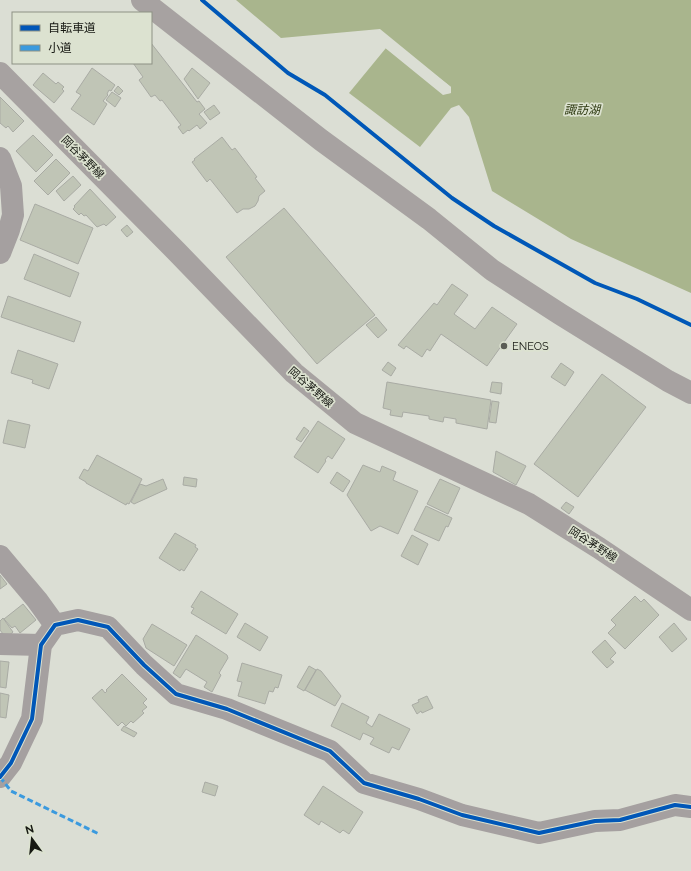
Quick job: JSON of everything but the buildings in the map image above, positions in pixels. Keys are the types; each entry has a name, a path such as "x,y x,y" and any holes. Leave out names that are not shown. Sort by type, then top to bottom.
{"main road":[{"path":"142,0 321,140 429,219 492,270 627,356 691,393"},
{"name":"岡谷茅野線","path":"0,74 177,252 294,373 355,423 529,504 599,548 691,610"}],"street":[{"path":"0,158 11,186 13,215 0,253"},
{"path":"0,556 37,600 55,626"},
{"path":"0,777 12,763 32,719 42,645 55,626 78,620 108,627 144,665 176,694 227,709 330,751 364,783 419,799 462,815 539,833 595,821 620,820 675,805 691,808"},
{"path":"0,644 42,645"}],"water":[{"name":"諏訪湖","path":"236,0 691,0 691,293 571,239 492,191 469,117 459,105 451,108 420,147 349,93 386,48 443,94 451,93 451,87 380,29 281,38"}],"pier":[{"path":"386,46 443,92 449,91 449,88 412,57 451,87 451,93 443,95 384,47"}],"marked path":[{"path":"0,777 11,791 99,834"}],"cycle path":[{"path":"202,0 288,73 325,95 452,198 494,226 595,283 637,299 691,325"},
{"path":"0,777 11,763 32,719 41,645 55,625 78,620 108,627 144,665 176,694 227,709 330,751 364,783 419,799 462,815 539,833 595,821 620,820 675,805 691,807"}],"place":[{"name":"ENEOS","path":"504,346"}]}
